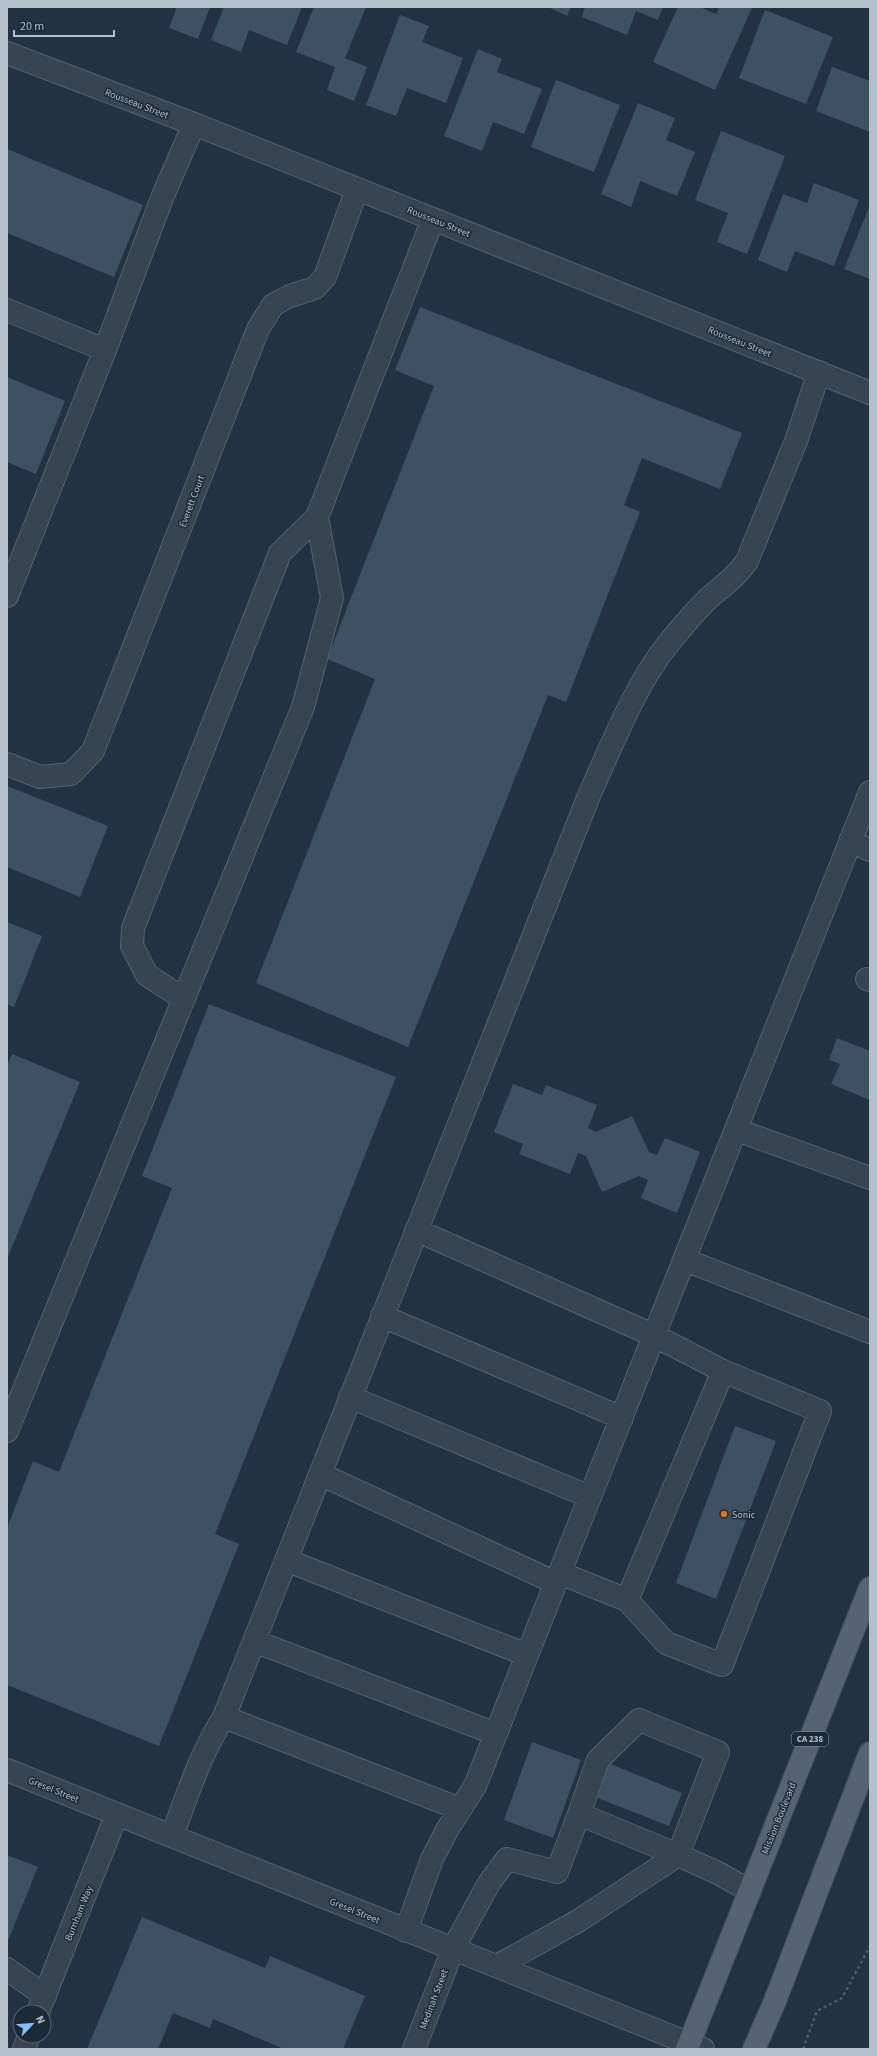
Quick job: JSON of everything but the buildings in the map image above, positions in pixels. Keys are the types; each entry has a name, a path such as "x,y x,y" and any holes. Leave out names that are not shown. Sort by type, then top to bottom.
{"main road":[{"name":"Mission Boulevard","path":"693,2047 750,1891 870,1588"},
{"path":"754,2049 775,2001 870,1753"}],"street":[{"name":"Rousseau Street","path":"7,53 194,124 870,393"},
{"path":"7,596 105,350 162,198 194,124"},
{"name":"Everett Court","path":"7,764 40,776 71,774 93,751 258,329 273,304 290,296 315,288 325,276 357,189"},
{"path":"184,999 147,975 132,946 133,928 280,553 317,516 433,219"},
{"path":"7,310 105,350"},
{"path":"172,1836 211,1736 224,1717 584,807 646,678 666,646 711,597 734,578 747,561 796,441 819,372"},
{"path":"7,1431 303,707 332,598 317,516"},
{"path":"406,1931 432,1859 447,1830 475,1786 737,1130 870,792"},
{"path":"850,841 870,850"},
{"path":"737,1130 870,1178"},
{"path":"320,1474 558,1578 627,1600 666,1643 722,1665 820,1411 723,1371 655,1336 416,1230"},
{"path":"685,1260 870,1332"},
{"path":"382,1316 622,1418"},
{"path":"627,1600 723,1371"},
{"path":"350,1398 590,1497"},
{"path":"286,1560 527,1655"},
{"path":"254,1641 496,1734"},
{"path":"224,1717 460,1809"},
{"path":"497,1966 578,1921 678,1855 718,1752 640,1720 598,1760 579,1814 678,1855 718,1873 750,1891"},
{"name":"Gresel Street","path":"7,1770 406,1931 497,1966 693,2047"},
{"name":"Burnham Way","path":"41,2004 117,1814"},
{"name":"Medinah Street","path":"414,2049 453,1949 489,1884 507,1859 557,1872 579,1814"},
{"path":"7,1969 41,2004"}],"path":[{"path":"803,2049 817,2011 842,1998 870,1946"}],"place":[{"name":"Sonic","path":"724,1514"}]}
